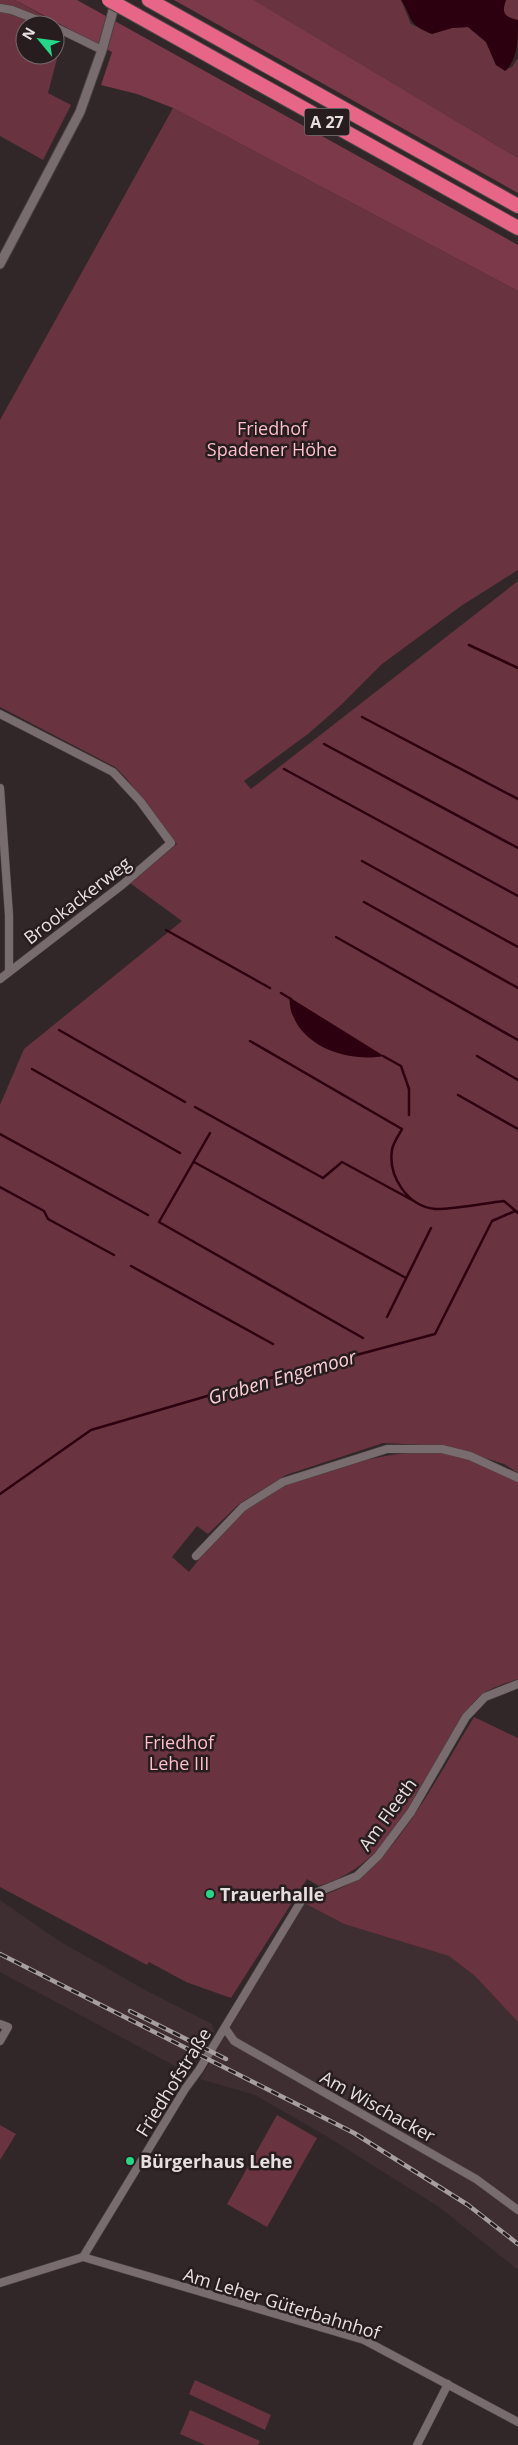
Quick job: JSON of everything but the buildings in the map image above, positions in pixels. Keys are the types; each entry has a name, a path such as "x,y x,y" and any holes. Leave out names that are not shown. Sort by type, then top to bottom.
{"highway":[{"name":"A 27","path":"109,0 518,228"},
{"name":"A 27","path":"150,0 518,206"}],"street":[{"path":"0,264 80,112 102,50 116,0"},
{"path":"0,8 25,15"},
{"path":"65,32 102,50"},
{"name":"Brookackerweg","path":"0,714 113,772 140,801 171,843 122,886 9,970 0,979"},
{"path":"0,788 9,915 9,970"},
{"path":"0,914 9,915"},
{"path":"196,1556 243,1507 283,1482 387,1449 442,1449 470,1456 518,1478"},
{"name":"Am Fleeth","path":"225,2028 303,1898 356,1876 378,1856 411,1812 466,1717 484,1697 518,1684"},
{"path":"0,2024 8,2027 0,2041"},
{"name":"Am Wischacker","path":"225,2028 234,2041 476,2179 518,2210"},
{"name":"Friedhofstraße","path":"83,2257 185,2089 194,2080 225,2028"},
{"path":"0,2283 83,2257"},
{"name":"Am Leher Güterbahnhof","path":"83,2257 364,2340 518,2422"},
{"path":"417,2445 448,2384"}],"shaded area":[{"path":"15,0 77,0 518,245 518,291 173,108 137,94 101,85 112,52 65,27 65,15 43,15"},
{"path":"174,0 254,0 518,158 518,193"},
{"path":"401,0 506,0 505,14 510,18 518,20 517,42 513,61 505,71 496,65 486,42 468,27 452,28 432,34 418,27 414,24"},
{"path":"289,997 384,1056 358,1057 345,1055 320,1045 300,1028 292,1014"},
{"path":"0,1900 59,1941 149,1992 212,2024 214,2032 188,2073 0,1972"},
{"path":"304,1903 344,1924 449,1956 475,1976 518,2022 518,2270 439,2207 326,2136 255,2095 200,2079"}],"green space":[{"path":"0,0 15,0 42,15 15,15 15,65 55,65 48,93 71,105 43,160 0,136"},
{"path":"254,0 401,0 411,24 431,34 452,28 468,27 486,42 496,65 505,70 512,67 518,58 518,158"},
{"path":"506,0 518,0 518,20 506,17 504,5"},
{"path":"173,108 518,291 518,570 461,606 382,664 341,705 308,734 244,781 251,789 518,581 518,1473 504,1464 445,1446 383,1443 286,1475 239,1504 208,1534 197,1526 172,1557 189,1572 222,1530 244,1508 284,1485 310,1475 367,1460 419,1452 440,1453 470,1460 518,1482 518,1679 484,1693 469,1708 451,1735 408,1812 379,1849 362,1864 342,1877 319,1886 307,1879 231,1998 186,1982 149,1962 147,1965 0,1887 0,1105 24,1049 182,921 130,883 177,844 126,778 115,767 0,707 0,420"},
{"path":"474,1717 518,1738 518,2022 475,1976 449,1956 344,1924 304,1903 353,1882 375,1864 391,1846 422,1803"},
{"path":"277,2115 317,2138 267,2227 227,2204"},
{"path":"0,2125 16,2134 0,2160"},
{"path":"195,2380 271,2415 265,2430 189,2394"},
{"path":"190,2410 260,2441 258,2445 205,2445 180,2434"}],"waterway":[{"path":"469,645 518,668"},
{"path":"362,717 518,799"},
{"path":"324,744 518,848"},
{"path":"284,769 518,896"},
{"path":"362,861 518,947"},
{"path":"364,902 518,988"},
{"path":"166,930 270,988"},
{"path":"336,937 518,1040"},
{"path":"281,993 291,999"},
{"path":"59,1030 185,1102"},
{"path":"250,1041 402,1129 392,1150 393,1170 402,1188 416,1202 425,1207 442,1209 504,1201 518,1213"},
{"path":"383,1056 401,1066 409,1089 409,1115"},
{"path":"477,1056 518,1080"},
{"path":"32,1069 180,1153"},
{"path":"458,1095 518,1129"},
{"path":"195,1107 323,1178 342,1162 412,1200"},
{"path":"210,1133 159,1222 363,1338"},
{"path":"0,1134 148,1215"},
{"path":"194,1162 406,1278"},
{"path":"0,1187 44,1211 48,1219 114,1255"},
{"name":"Graben Engemoor","path":"0,1494 91,1430 255,1382 435,1334 492,1221 515,1211"},
{"path":"387,1317 431,1228"},
{"path":"131,1266 273,1344"}],"railway":[{"path":"0,1954 354,2133 468,2205 518,2244"},
{"path":"130,2011 226,2059"}],"place":[{"name":"Trauerhalle","path":"210,1894"},
{"name":"Bürgerhaus Lehe","path":"130,2161"}],"park label":[{"name":"Friedhof Spadener Höhe","path":"272,438"},
{"name":"Friedhof Lehe III","path":"179,1752"}]}
